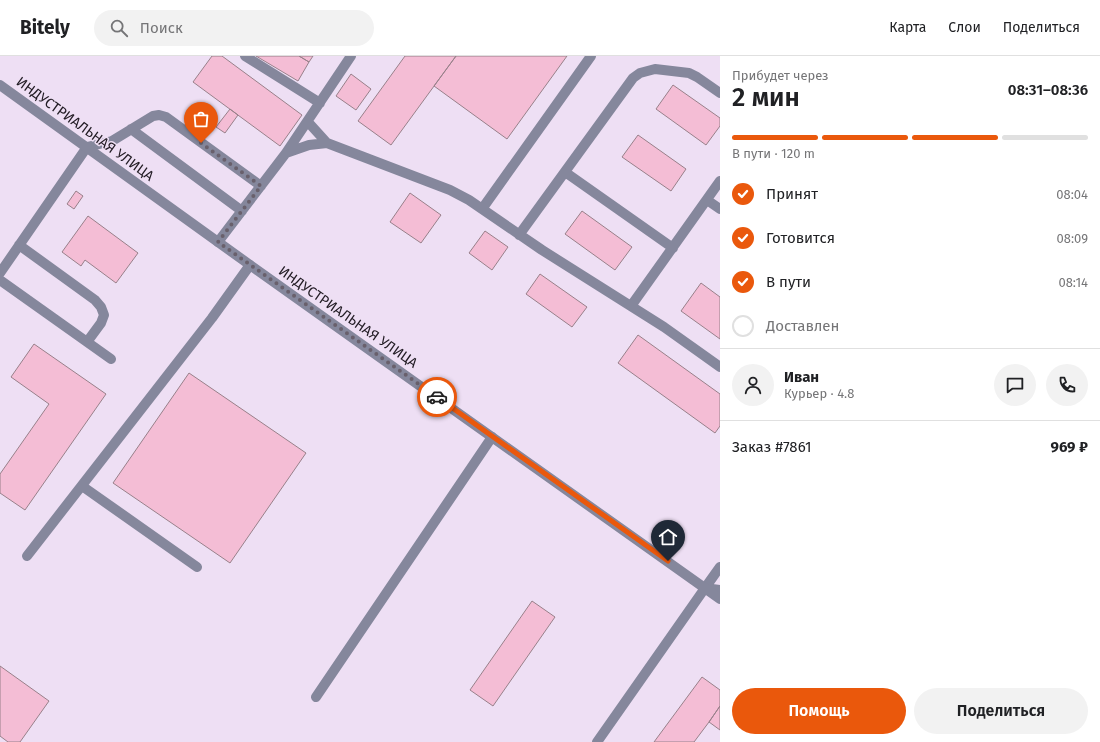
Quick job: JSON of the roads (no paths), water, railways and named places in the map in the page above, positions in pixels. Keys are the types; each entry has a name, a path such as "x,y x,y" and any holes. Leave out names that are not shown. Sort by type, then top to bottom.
{"street":[{"path":"245,56 320,104"},
{"path":"218,242 286,153 351,56"},
{"path":"482,209 591,56"},
{"path":"519,235 633,78 640,73 655,69 689,73 720,93"},
{"name":"ИНДУСТРИАЛЬНАЯ УЛИЦА","path":"0,85 250,265 720,599"},
{"path":"0,273 87,148 112,141 153,116 159,115 166,117 261,186"},
{"path":"308,122 327,143 450,190 482,209 519,235 664,327 720,367"},
{"path":"131,129 242,211"},
{"path":"286,153 309,145 327,143"},
{"path":"565,172 672,248"},
{"path":"631,306 720,181"},
{"path":"707,200 720,209"},
{"path":"19,245 95,300 101,307 104,315 101,323 87,342"},
{"path":"27,556 215,314 250,265"},
{"path":"0,280 111,359"},
{"path":"316,697 492,437"},
{"path":"82,486 196,567"},
{"path":"597,742 720,567"},
{"path":"705,588 720,590"}]}
